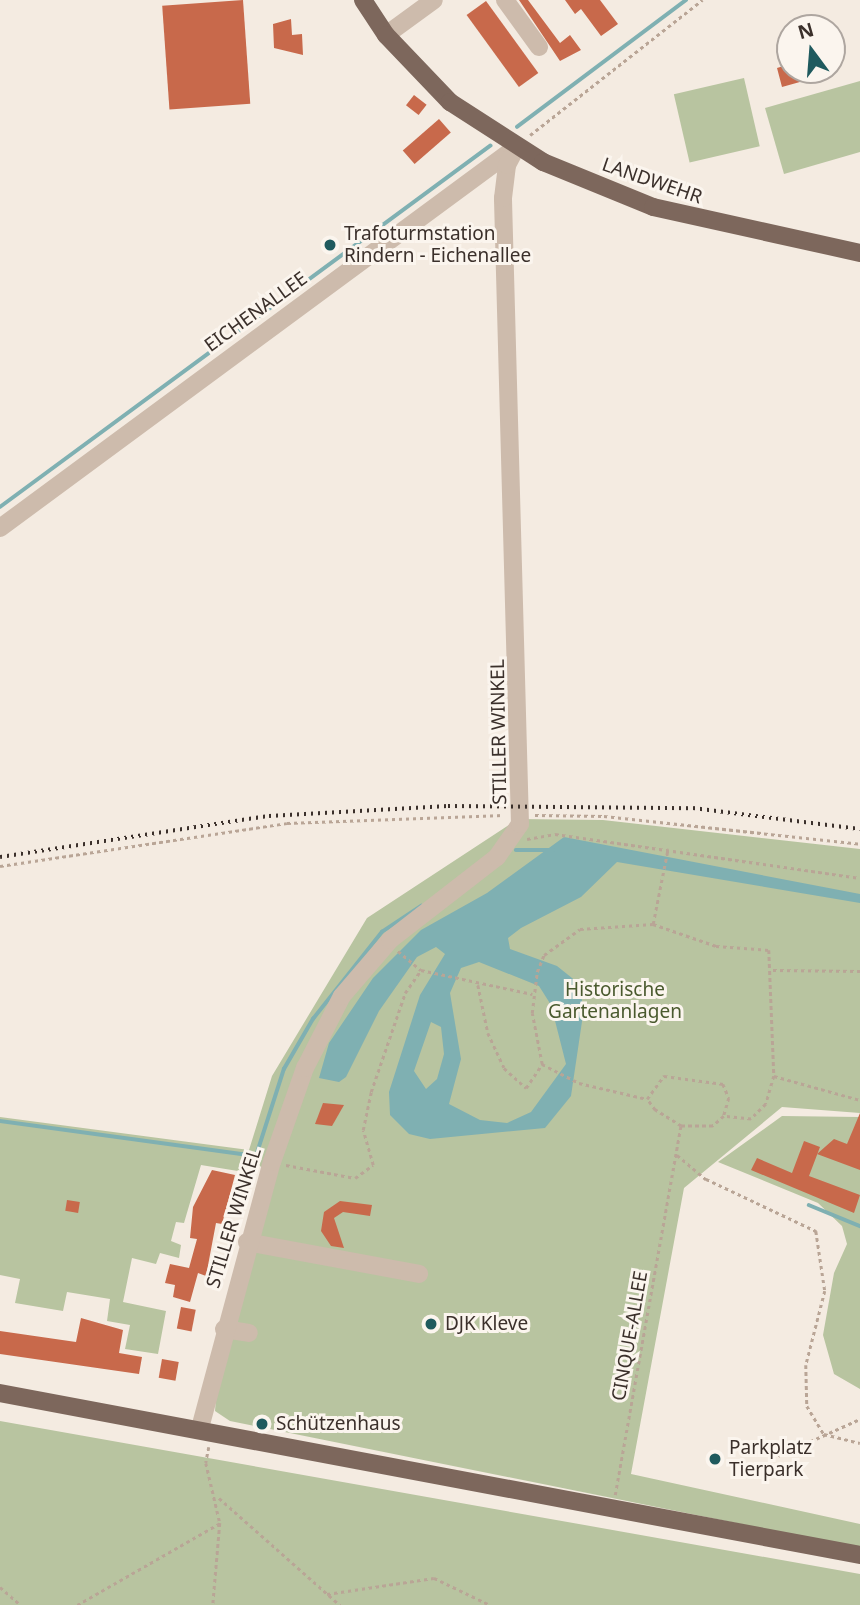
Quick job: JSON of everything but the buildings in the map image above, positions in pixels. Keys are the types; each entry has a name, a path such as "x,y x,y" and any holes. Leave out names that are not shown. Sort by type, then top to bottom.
{"main road":[{"name":"LANDWEHR","path":"363,0 386,35 450,102 653,207 860,253"},
{"path":"0,1393 200,1428 860,1555"}],"street":[{"path":"386,35 434,0"},
{"path":"505,0 539,47"},
{"name":"EICHENALLEE","path":"0,528 520,139"},
{"name":"STILLER WINKEL","path":"200,1428 247,1242 272,1162 305,1068 342,996 390,940 497,858 522,815 503,198 507,165 520,139"},
{"path":"247,1242 276,1256 419,1274"},
{"path":"224,1329 249,1333"}],"path":[{"path":"520,139 702,0"},
{"path":"520,139 538,144"},
{"path":"0,866 287,823 522,815 604,816 860,844"},
{"path":"497,858 526,839 555,834 667,848 860,878"},
{"path":"653,924 667,848"},
{"path":"478,985 488,1033 514,1081 526,1088 542,1064 533,994 544,955 580,929 653,924 716,946 769,950 773,970 774,1076 766,1104 751,1119 724,1116"},
{"path":"396,949 414,967 421,970 459,981 533,994"},
{"path":"272,1162 355,1178 373,1165 363,1130 371,1092 405,993 421,970"},
{"path":"773,970 860,971"},
{"path":"542,1064 554,1073 579,1083 647,1099 681,1126 713,1126 724,1116 729,1098 723,1084 704,1078 664,1076 647,1099"},
{"path":"774,1076 860,1100"},
{"name":"CINQUE-ALLEE","path":"612,1506 681,1126"},
{"path":"677,1155 706,1179 816,1231 825,1291 804,1389 824,1434"},
{"path":"778,1456 860,1419"},
{"path":"824,1434 860,1444"},
{"path":"210,1444 206,1463 218,1497 220,1523 213,1605"},
{"path":"218,1497 340,1605"},
{"path":"77,1605 220,1523"},
{"path":"327,1594 434,1578 490,1605"},
{"path":"0,1587 21,1605"}],"green space":[{"path":"744,78 760,146 690,162 674,94"},
{"path":"860,81 860,152 784,174 765,108"},
{"name":"Historische Gartenanlagen","path":"518,819 603,820 860,849 860,1113 782,1107 684,1188 631,1474 860,1524 860,1548 230,1421 215,1411 216,1398 272,1173 249,1160 244,1172 201,1165 184,1223 176,1222 171,1241 181,1245 179,1258 160,1253 156,1264 132,1258 123,1302 166,1311 158,1354 125,1349 130,1325 107,1321 110,1299 67,1292 63,1311 15,1303 20,1279 0,1275 0,1117 249,1150 272,1076 367,918"},
{"path":"782,1116 860,1117 860,1389 834,1374 823,1335 834,1273 847,1244 842,1226 818,1203 718,1162"},
{"path":"0,1421 860,1574 860,1605 0,1605"}],"water":[{"path":"564,837 860,894 860,903 617,862 581,897 521,928 508,938 510,949 557,966 577,982 584,1008 571,1096 545,1128 430,1139 409,1134 390,1115 389,1092 420,995 445,954 436,947 417,957 379,1011 346,1077 339,1082 319,1078 329,1043 373,978 421,930 487,893","holes":["479,962 539,986 551,1005 566,1064 531,1112 507,1123 480,1120 449,1104 461,1059 450,993 461,968","431,1022 441,1027 444,1054 437,1079 426,1089 414,1071"]}],"waterway":[{"path":"517,127 686,0"},
{"path":"0,507 490,146"},
{"path":"516,850 553,850"},
{"path":"0,1121 256,1156 284,1069 313,1019 382,932 421,906"},
{"path":"809,1205 860,1226"}],"railway":[{"path":"0,857 269,816 448,806 693,808 860,829"}],"place":[{"name":"Trafoturmstation Rindern - Eichenallee","path":"330,245"},
{"name":"DJK Kleve","path":"431,1324"},
{"name":"Schützenhaus","path":"262,1424"},
{"name":"Parkplatz Tierpark","path":"715,1459"}]}
